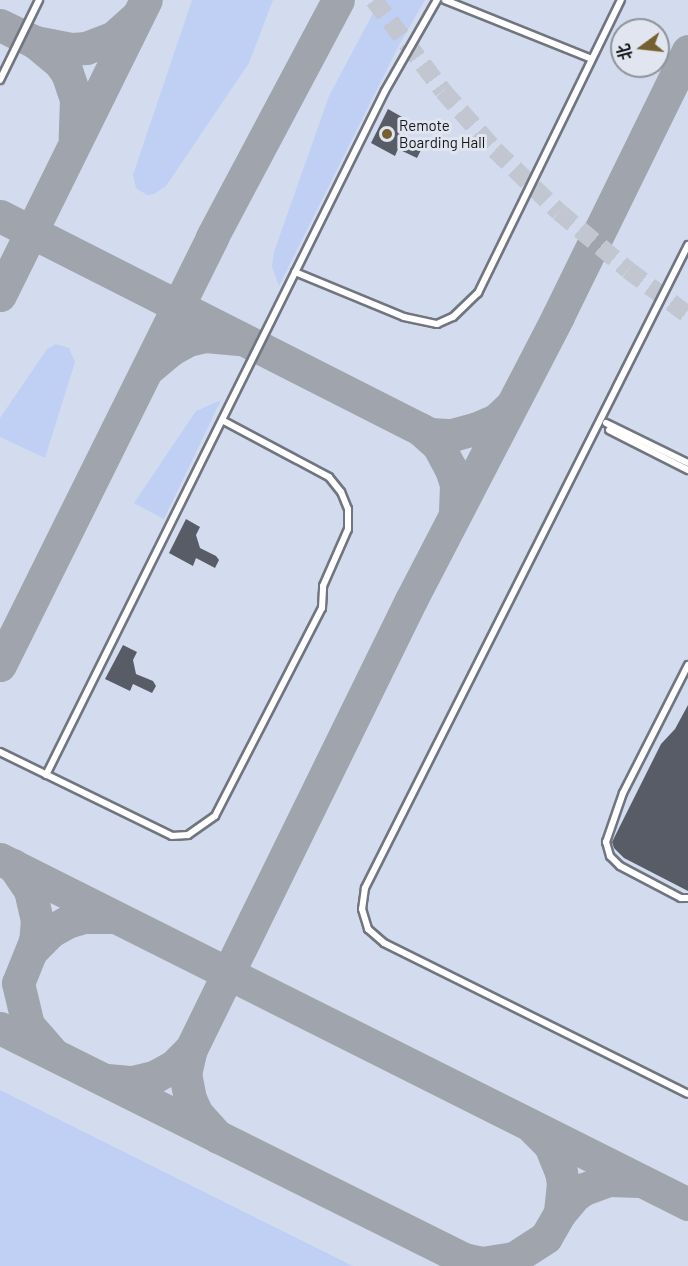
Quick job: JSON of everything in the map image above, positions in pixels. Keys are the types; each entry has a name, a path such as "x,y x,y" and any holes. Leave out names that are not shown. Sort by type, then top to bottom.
{"lane":[{"path":"0,80 39,0"},
{"path":"46,775 385,91 437,0"},
{"path":"445,0 592,59"},
{"path":"295,272 404,317 437,324 453,317 478,293 621,0"},
{"path":"688,245 365,888 362,909 368,929 384,943 688,1094"},
{"path":"0,752 172,836 188,835 204,826 215,816 322,608 323,586 348,530 348,509 341,492 329,477 222,420"},
{"path":"606,423 688,464"},
{"path":"609,430 688,470"},
{"path":"688,665 623,793 606,842 610,856 620,866 681,898 688,898"}],"shaded area":[{"path":"0,0 688,0 688,1266 0,1266"},
{"path":"192,0 273,0 249,63 166,186 154,194 147,195 136,188 133,175"},
{"path":"380,0 425,0 398,47 279,286 272,267 274,252 329,96"},
{"path":"56,344 69,348 75,362 45,458 0,437 0,418 47,349"},
{"path":"221,400 164,519 134,503 196,411"},
{"path":"0,1090 353,1266 0,1266"}],"building":[{"name":"Remote Boarding Hall","path":"388,109 402,117 398,125 402,138 421,150 417,158 398,149 395,156 371,143"},
{"path":"186,519 200,527 196,535 200,548 219,560 215,568 196,558 193,566 169,553"},
{"path":"123,645 137,652 133,660 136,674 153,681 156,686 152,693 133,684 130,691 105,679"},
{"path":"688,705 688,891 624,858 614,848 612,842 661,744 675,729"}],"taxiway":[{"path":"0,295 146,0"},
{"path":"0,665 212,237 338,0"},
{"path":"0,25 35,42 72,49 86,48 114,37 135,18"},
{"path":"35,42 60,63 67,73 76,99 75,137"},
{"path":"218,1137 197,1114 190,1099 185,1074 191,1049 411,600 558,316 688,51"},
{"path":"0,216 430,434 452,435 475,429 496,420 511,406"},
{"path":"150,367 170,350 188,340 205,336 239,339"},
{"path":"420,429 438,445 451,469 456,484 455,514"},
{"path":"0,859 688,1204"},
{"path":"13,865 30,890 37,920 35,941 18,983 28,1025 51,1051"},
{"path":"32,950 51,931 67,922 85,917 112,917"},
{"path":"0,1028 478,1266"},
{"path":"107,1080 132,1082 154,1077 174,1066 191,1049"},
{"path":"533,1128 550,1145 561,1172 563,1183 560,1213"},
{"path":"463,1259 482,1263 514,1258 546,1237 560,1213 575,1195 584,1189 609,1180 639,1181"}],"tunnel":[{"path":"374,0 443,91 495,150 559,212 628,270 688,315"}],"place":[{"name":"Remote Boarding Hall","path":"387,134"}]}
